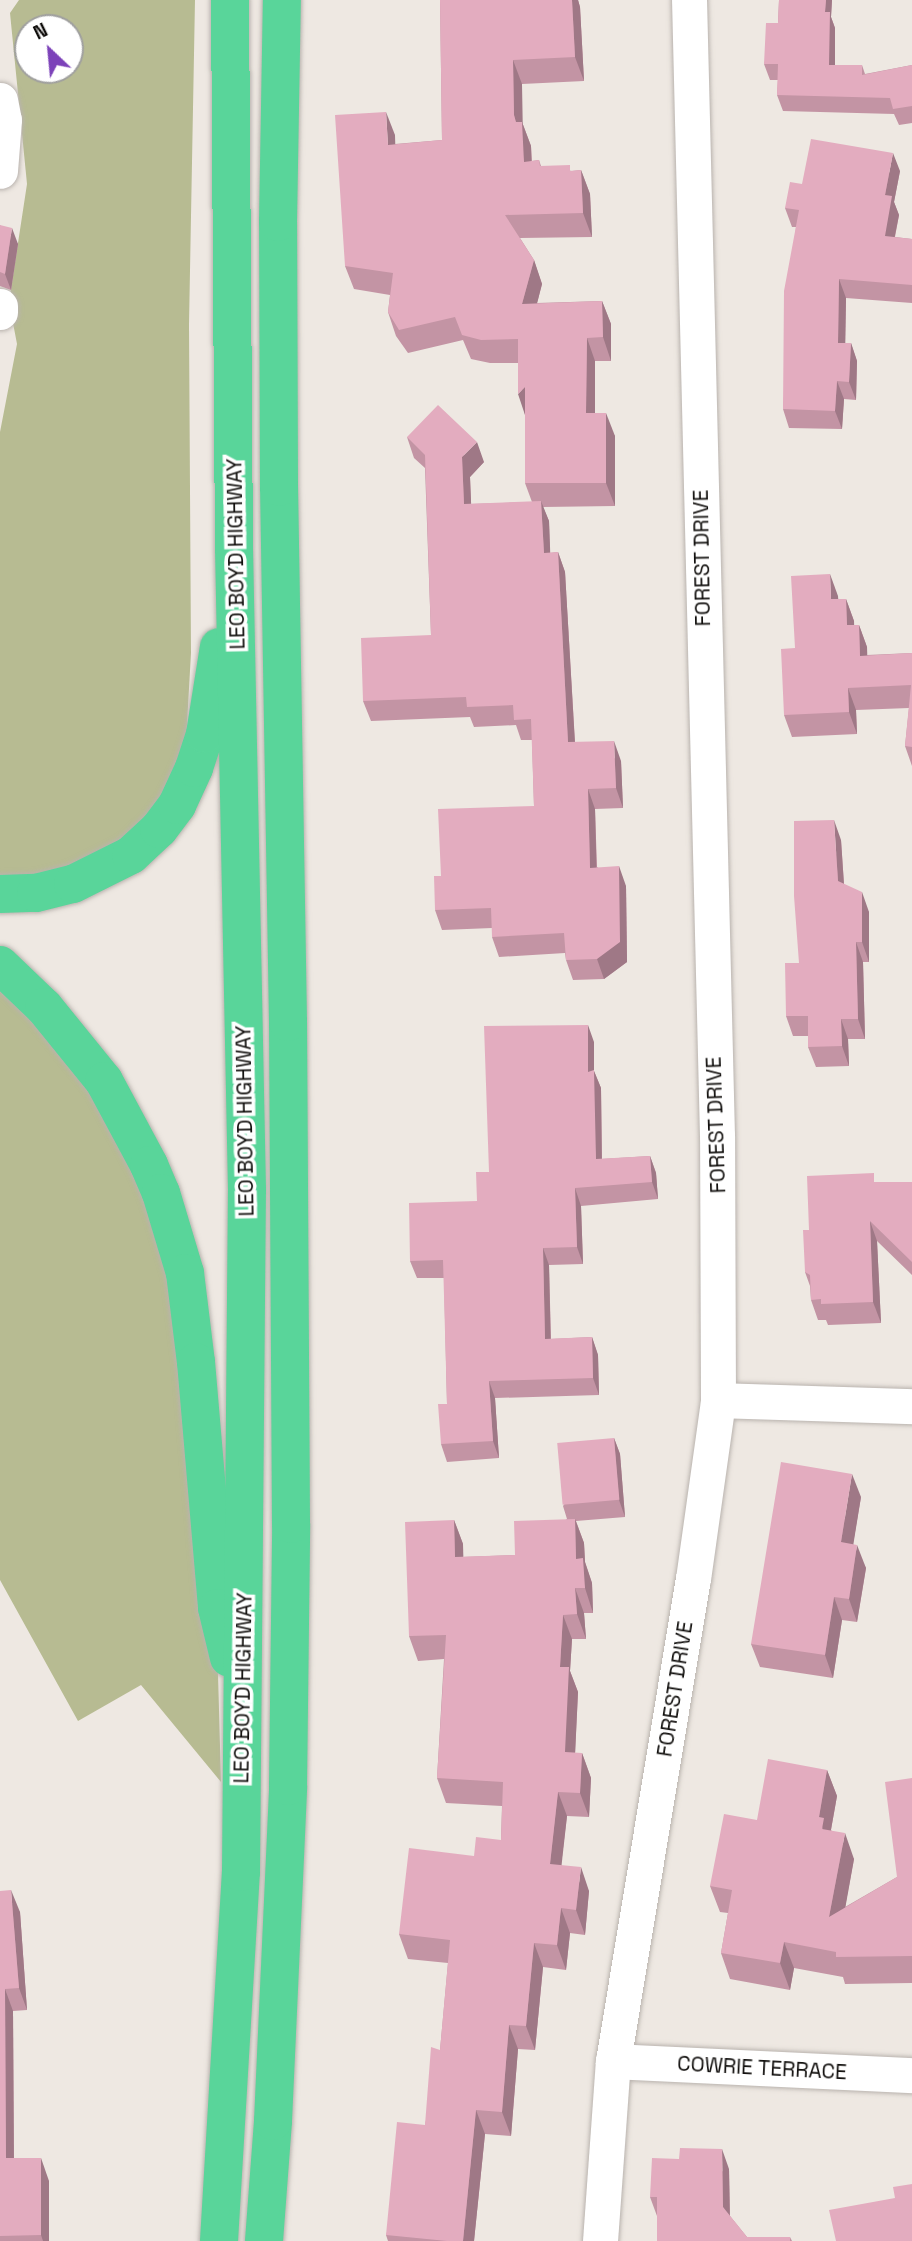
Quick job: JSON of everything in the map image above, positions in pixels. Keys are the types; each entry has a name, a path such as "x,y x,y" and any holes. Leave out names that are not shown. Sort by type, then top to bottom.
{"highway":[{"name":"LEO BOYD HIGHWAY","path":"219,2241 241,1872 247,1190 234,548 230,0"},
{"name":"LEO BOYD HIGHWAY","path":"264,2241 273,2121 288,1786 291,1524 288,1022 279,486 278,222 282,0"},
{"path":"0,894 36,893 73,884 106,870 131,855 150,838 177,805 194,768 205,734 234,548"},
{"path":"0,965 44,1007 104,1081 149,1165 174,1234 185,1273 194,1351 217,1608 243,1718"}],"street":[{"name":"FOREST DRIVE","path":"600,2241 613,2061 693,1579 718,1399 717,1136 690,0"},
{"path":"0,100 4,120 0,171"},
{"path":"0,306 0,312"},
{"path":"718,1399 912,1406"},
{"name":"COWRIE TERRACE","path":"613,2061 912,2075"}],"green space":[{"path":"19,0 195,0 189,325 191,653 185,760 142,841 0,890 0,432 17,344 9,302 27,184 17,84 84,84 84,14 14,14 14,53 10,13"},
{"path":"0,968 152,1153 210,1382 221,1782 141,1685 78,1721 0,1580"}],"building":[{"path":"440,0 572,0 575,57 513,60 514,115 516,122 522,122 524,162 539,160 540,166 570,165 570,171 581,170 583,213 505,215 534,260 522,304 602,301 603,337 587,338 586,413 606,413 606,483 525,483 525,387 518,394 518,339 481,340 462,335 455,317 399,330 388,312 393,273 345,266 335,115 386,112 388,145 442,140"},
{"path":"779,0 826,0 825,12 830,12 829,65 862,65 862,75 912,65 912,106 893,109 890,98 777,95 778,64 764,64 766,23 778,23"},
{"path":"811,139 893,153 885,195 892,196 885,236 912,239 912,285 839,279 838,343 851,343 849,382 837,381 835,411 783,409 784,291 799,210 785,208 790,182 802,184"},
{"path":"0,225 12,228 5,274 0,272"},
{"path":"438,405 477,442 462,457 464,504 541,501 544,553 558,552 568,742 614,741 616,788 588,789 590,868 619,866 620,942 597,959 566,960 564,933 492,937 491,908 435,910 434,876 441,876 438,809 534,806 531,719 514,720 513,705 467,707 466,697 363,701 361,638 431,635 425,455 407,437"},
{"path":"830,574 831,599 846,599 847,625 859,625 860,656 912,653 912,747 905,746 911,685 848,688 849,712 784,715 781,649 795,648 791,576"},
{"path":"834,820 838,881 862,892 862,942 856,942 858,1019 841,1019 842,1046 808,1047 808,1016 786,1016 785,963 799,963 794,896 794,821"},
{"path":"588,1025 588,1072 594,1070 596,1159 650,1156 652,1182 575,1188 577,1247 543,1248 545,1339 592,1337 593,1378 489,1381 493,1441 441,1444 438,1404 447,1404 443,1260 410,1261 409,1203 477,1201 476,1172 489,1172 484,1026"},
{"path":"874,1173 874,1182 912,1182 912,1262 870,1221 873,1302 821,1304 821,1299 811,1300 810,1275 805,1272 803,1230 809,1230 807,1176"},
{"path":"614,1438 619,1500 563,1505 557,1443"},
{"path":"781,1462 852,1474 841,1542 857,1545 849,1599 834,1597 825,1655 751,1644"},
{"path":"575,1519 576,1559 583,1558 585,1588 575,1588 577,1614 563,1615 560,1667 569,1667 565,1752 582,1753 580,1793 558,1792 550,1864 581,1867 576,1910 561,1908 557,1945 534,1943 526,2026 509,2025 502,2112 476,2110 463,2241 386,2235 397,2122 425,2125 431,2047 440,2050 450,1940 399,1934 409,1848 474,1856 476,1837 501,1840 503,1782 437,1778 446,1635 409,1636 405,1522 454,1520 455,1557 515,1555 514,1521"},
{"path":"768,1759 827,1770 819,1817 824,1818 822,1829 845,1833 829,1917 897,1877 885,1782 912,1778 912,1956 836,1957 836,1952 784,1942 780,1963 721,1953 732,1890 710,1886 724,1814 757,1820"},
{"path":"11,1890 19,1988 5,1989 6,2158 41,2158 41,2235 0,2236 0,1891"},
{"path":"680,2148 722,2149 723,2207 747,2237 790,2237 790,2241 657,2241 657,2197 650,2197 652,2158 679,2159"},
{"path":"912,2184 912,2241 836,2241 829,2210 895,2198 893,2187"}]}
